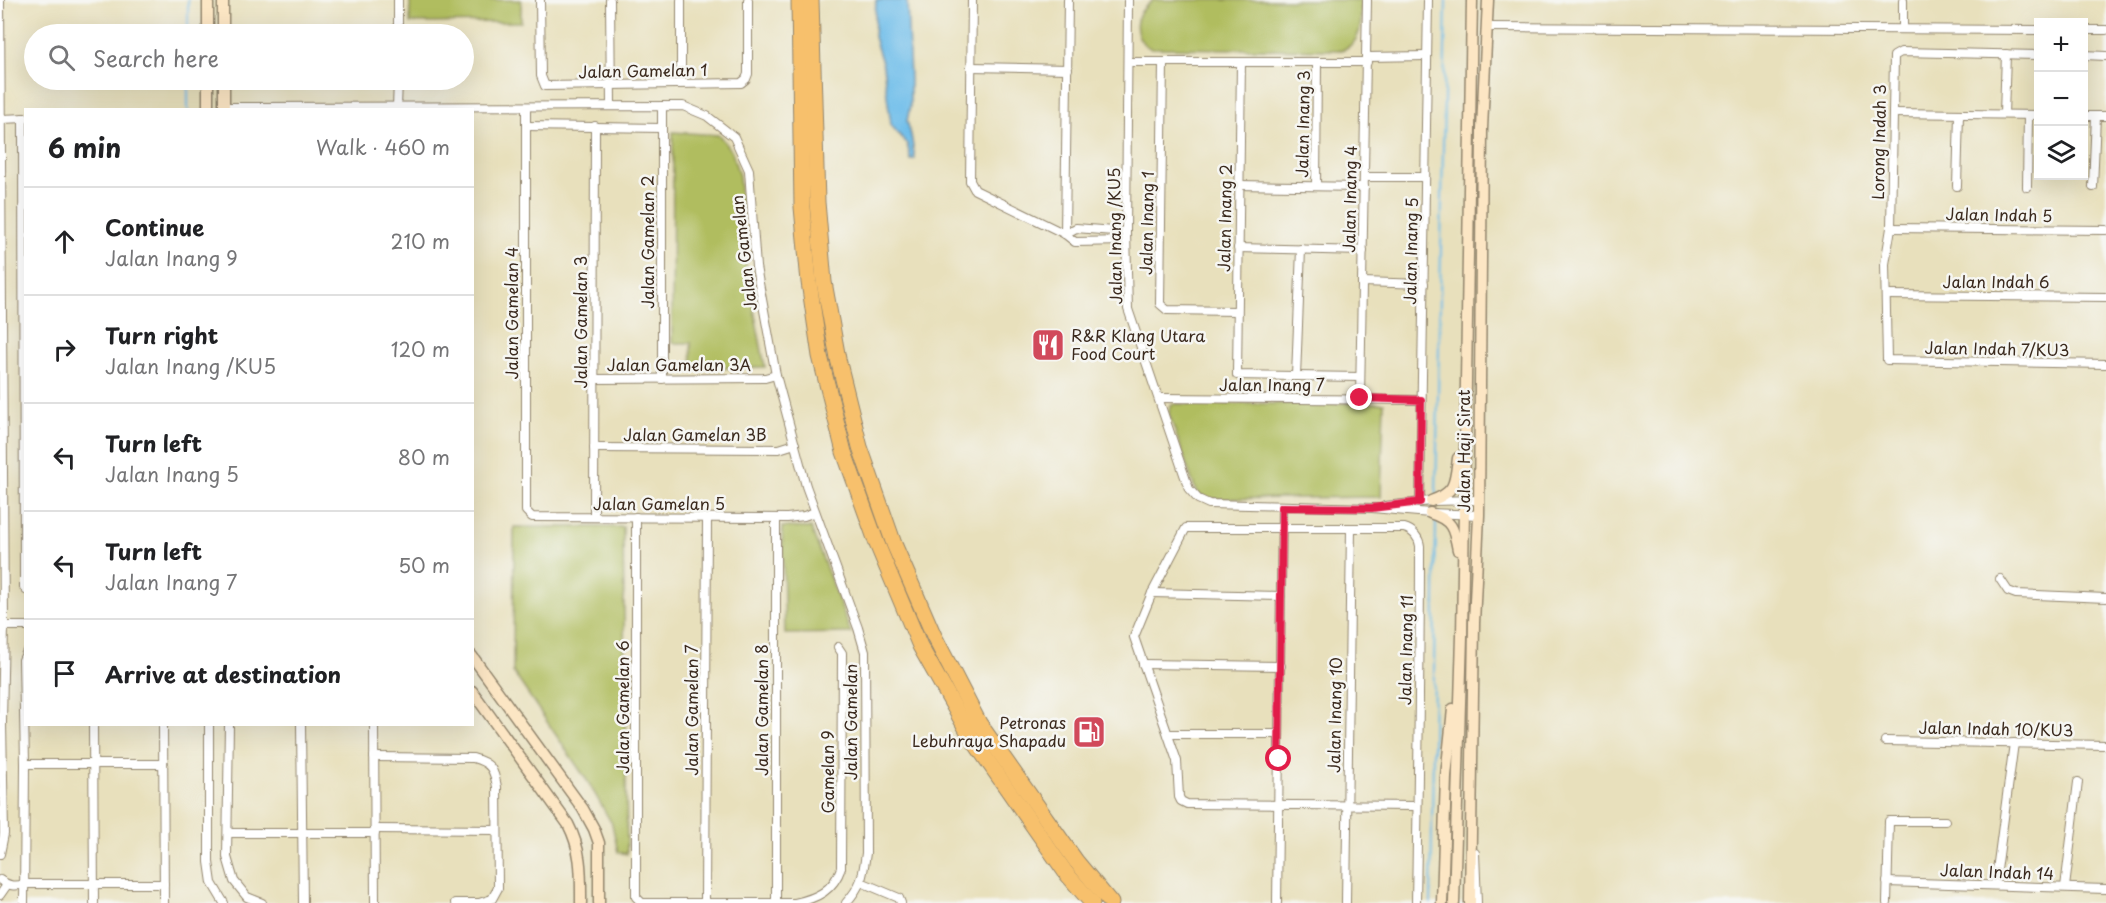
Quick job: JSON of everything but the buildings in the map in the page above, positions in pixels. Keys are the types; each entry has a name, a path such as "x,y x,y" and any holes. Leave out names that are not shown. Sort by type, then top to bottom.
{"highway":[{"path":"799,0 802,207 809,282 820,356 844,452 877,544 920,646 971,737 1066,873 1092,903"},
{"path":"811,0 817,201 824,282 838,359 860,447 898,555 934,636 979,723 1076,861 1111,903"}],"main road":[{"path":"208,0 208,24"},
{"path":"223,0 223,24"},
{"name":"Jalan Haji Sirat","path":"1454,903 1462,636 1470,0"},
{"name":"Jalan Haji Sirat","path":"1470,903 1473,623 1479,515 1482,129 1488,0"},
{"path":"208,90 208,108"},
{"path":"224,90 224,108"},
{"path":"1425,501 1444,499 1456,482 1466,379"},
{"path":"1430,513 1444,515 1450,524 1456,538 1462,574"},
{"path":"1442,903 1446,776 1462,636"},
{"path":"474,659 583,809 594,829 599,843 599,903"},
{"path":"474,694 568,824 580,856 581,903"}],"street":[{"path":"0,0 1,722 4,834 0,854"},
{"path":"398,24 399,0"},
{"name":"Jalan Gamelan 1","path":"540,0 541,76 545,86 741,83 748,74 748,0"},
{"path":"610,0 611,106"},
{"path":"681,0 681,83"},
{"path":"972,0 970,181 975,190 1065,234 1075,242 1126,236"},
{"path":"1065,234 1068,0"},
{"name":"Jalan Inang /KU5","path":"1128,0 1126,236 1128,309 1189,489 1198,499 1209,504 1372,508 1430,513"},
{"name":"Jalan Inang 4","path":"1360,398 1367,0"},
{"name":"Jalan Inang 5","path":"1425,501 1421,400 1428,0"},
{"path":"1903,0 1903,29"},
{"path":"1488,27 2034,30"},
{"path":"2088,30 2106,30"},
{"name":"Lorong Indah 3","path":"1887,360 1885,264 1891,228 1894,56 1901,52 2006,54"},
{"path":"2004,114 2006,54 2034,55"},
{"path":"2088,55 2106,56"},
{"path":"1128,62 1317,62 1427,56"},
{"name":"Jalan Inang 1","path":"1163,62 1160,304 1167,310 1237,311"},
{"name":"Jalan Inang 2","path":"1241,62 1237,375 1296,376"},
{"name":"Jalan Inang 3","path":"1316,186 1317,62"},
{"path":"971,67 1068,69"},
{"path":"397,108 398,90"},
{"name":"Jalan Gamelan 2","path":"662,106 662,379"},
{"name":"Jalan Gamelan","path":"224,108 683,106 707,116 734,137 749,170 756,267 776,375 816,512 858,628 864,652 866,853 863,878 846,903"},
{"name":"Jalan Gamelan 4","path":"526,107 525,511 532,517"},
{"path":"1893,113 2034,115"},
{"path":"1957,186 1959,114"},
{"path":"2027,187 2028,115"},
{"path":"2088,116 2106,116"},
{"path":"2093,187 2097,116"},
{"path":"1,119 24,118 24,587"},
{"path":"526,126 662,128"},
{"name":"Jalan Gamelan 3","path":"594,517 595,126"},
{"path":"1364,177 1425,177"},
{"path":"1239,186 1364,187"},
{"path":"1065,234 1076,228 1126,236"},
{"name":"Jalan Indah 5","path":"1891,228 2106,230"},
{"path":"1238,248 1363,251"},
{"path":"1301,249 1296,376 1360,378"},
{"path":"1362,282 1424,284"},
{"name":"Jalan Indah 6","path":"1886,295 2106,297"},
{"name":"Jalan Indah 7/KU3","path":"1887,360 2106,364"},
{"name":"Jalan Gamelan 3A","path":"594,379 765,378 776,375"},
{"name":"Jalan Inang 7","path":"1159,398 1421,400"},
{"name":"Jalan Gamelan 3B","path":"594,448 779,449 795,444"},
{"path":"1444,499 1479,500"},
{"name":"Jalan Inang /KU5","path":"1372,508 1425,501"},
{"path":"1277,903 1282,507"},
{"name":"Jalan Gamelan 5","path":"532,517 787,518 816,512"},
{"path":"1444,515 1479,515"},
{"name":"Jalan Gamelan 6","path":"636,518 636,897 642,903 705,903"},
{"name":"Jalan Gamelan 7","path":"705,903 707,518"},
{"name":"Jalan Gamelan 8","path":"776,518 776,903"},
{"name":"Jalan Inang 11","path":"1152,593 1186,528 1404,528 1410,530 1420,542 1416,903"},
{"name":"Jalan Inang 10","path":"1346,903 1352,528"},
{"path":"2000,579 2008,591 2016,594 2106,598"},
{"path":"1281,596 1152,593 1134,637 1178,767 1181,801 1187,804 1279,806 1418,806"},
{"path":"2,626 24,626"},
{"name":"Gamelan 9","path":"776,903 795,903 825,892 837,880 841,868 842,653 838,647"},
{"path":"24,658 24,712"},
{"path":"1143,664 1281,666"},
{"path":"24,726 24,903"},
{"path":"93,726 94,903"},
{"path":"163,726 164,903"},
{"path":"209,726 209,862 212,883 224,903"},
{"path":"229,726 227,857 234,881 247,897 262,903"},
{"path":"301,726 303,903"},
{"path":"374,726 375,903"},
{"path":"1168,734 1279,734"},
{"name":"Jalan Indah 10/KU3","path":"1885,741 2106,744"},
{"path":"1995,885 2014,743"},
{"path":"374,757 473,758 486,762 494,773 498,888 492,899 479,903 455,903"},
{"path":"25,764 163,764"},
{"path":"2065,887 2078,782"},
{"path":"1471,813 1478,903"},
{"path":"1887,903 1889,820 1945,821"},
{"path":"228,833 497,830"},
{"path":"861,882 899,898 901,903"},
{"name":"Jalan Indah 14","path":"1887,882 2106,889"},
{"path":"0,895 3,883 16,886 25,884 164,884"},
{"path":"705,903 776,903"}],"green space":[{"path":"410,0 521,0 521,22 410,23"},
{"path":"1153,0 1361,0 1360,30 1354,42 1342,50 1151,48 1140,39 1137,19"},
{"path":"673,132 719,135 732,152 739,176 746,268 765,367 692,369 691,343 672,343"},
{"path":"1384,403 1381,497 1208,499 1199,494 1194,486 1169,414 1170,405 1175,404"},
{"path":"514,527 623,527 627,854 618,852 612,824 588,782 513,672"},
{"path":"782,527 811,528 851,633 785,634"}],"water":[{"path":"876,0 907,0 910,106 907,121 915,159 911,160 907,144 891,125 883,66 874,37"}],"waterway":[{"path":"188,0 188,24"},
{"path":"1436,495 1446,0"},
{"path":"188,90 188,108"},
{"path":"1431,903 1436,519"}],"place":[{"name":"R&R Klang Utara Food Court","path":"1048,345"},
{"name":"Petronas Lebuhraya Shapadu","path":"1089,732"}],"route":[{"path":"1279,759 1282,507 1372,508 1420,502 1421,400 1360,398"}]}
